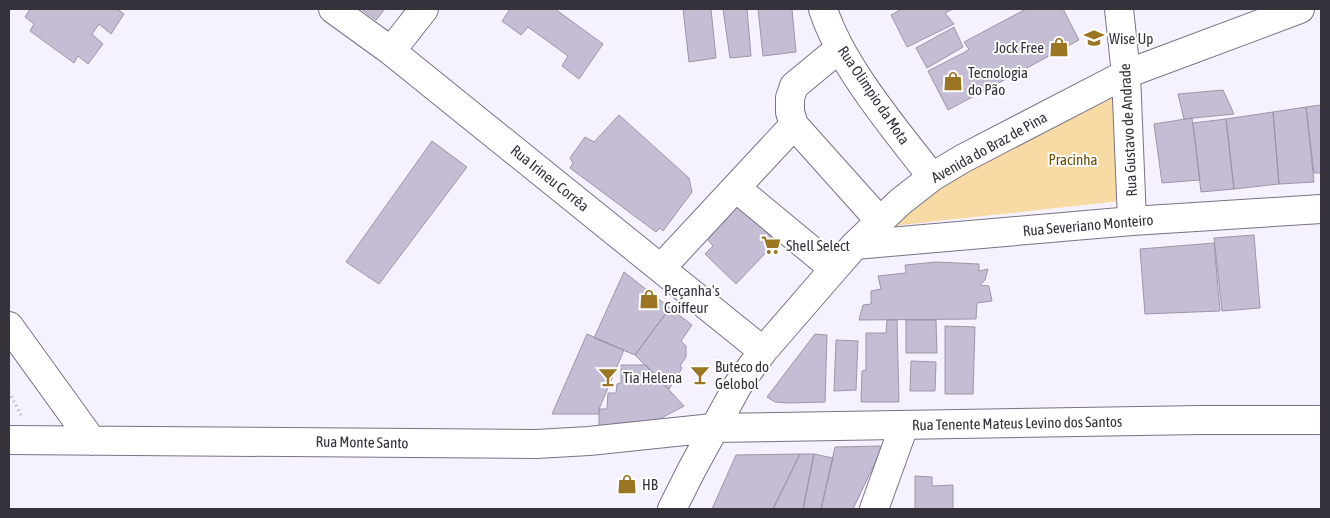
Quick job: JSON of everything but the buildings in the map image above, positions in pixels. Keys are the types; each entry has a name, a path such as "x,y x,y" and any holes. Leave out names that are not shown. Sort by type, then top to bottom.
{"street":[{"name":"Rua Irineu Corrêa","path":"333,9 391,51 763,351"},
{"path":"391,51 424,9"},
{"name":"Rua Olimpio da Mota","path":"823,9 840,48 864,87 932,177"},
{"name":"Rua Gustavo de Andrade","path":"1119,9 1126,74 1132,221"},
{"name":"Avenida do Braz de Pina","path":"672,509 738,385 763,351 855,245 900,202 932,177 962,159 1126,74 1300,9"},
{"path":"840,48 794,86 790,98 790,112 794,125 880,221"},
{"path":"661,268 794,125"},
{"path":"736,188 834,269"},
{"name":"Rua Severiano Monteiro","path":"855,245 1132,221 1321,209"},
{"path":"9,326 92,441"},
{"name":"Rua Tenente Mateus Levino dos Santos","path":"714,428 1201,420 1321,420"},
{"path":"874,509 904,426"},
{"name":"Rua Monte Santo","path":"9,440 536,444 589,441 714,428"}],"green space":[{"name":"Pracinha","path":"1116,86 1121,201 892,226 936,185"}],"place":[{"name":"Wise Up","path":"1094,38"},
{"name":"Jock Free","path":"1059,47"},
{"name":"Tecnologia do Pão","path":"953,81"},
{"name":"Shell Select","path":"771,245"},
{"name":"Peçanha's Coiffeur","path":"649,299"},
{"name":"Buteco do Gelobol","path":"700,375"},
{"name":"Tia Helena","path":"608,377"},
{"name":"HB","path":"627,484"}]}
